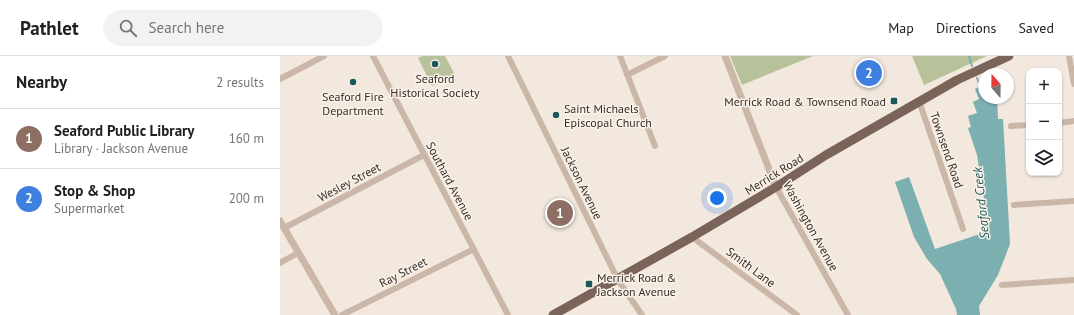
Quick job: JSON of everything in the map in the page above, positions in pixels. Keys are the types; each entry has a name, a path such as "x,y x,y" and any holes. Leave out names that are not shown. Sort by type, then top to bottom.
{"main road":[{"name":"Merrick Road","path":"553,315 618,280 776,187 826,155 961,78 1009,56"}],"street":[{"path":"280,79 324,56"},
{"name":"Southard Avenue","path":"373,56 508,315"},
{"name":"Jackson Avenue","path":"508,56 618,280 642,315"},
{"path":"620,56 655,146"},
{"path":"627,74 665,56"},
{"name":"Washington Avenue","path":"725,56 776,187 848,315"},
{"path":"1069,56 1074,84"},
{"name":"Townsend Road","path":"919,102 963,229"},
{"path":"1062,123 1074,122"},
{"path":"1011,126 1026,125"},
{"name":"Wesley Street","path":"284,228 424,155"},
{"path":"1014,206 1074,201"},
{"path":"280,221 334,315"},
{"name":"Smith Lane","path":"692,237 797,315"},
{"name":"Ray Street","path":"342,315 474,249"},
{"path":"280,263 298,253"},
{"path":"1002,285 1074,280"}],"green space":[{"path":"422,56 445,56 455,75 432,86 418,58"},
{"path":"730,56 813,56 742,85"},
{"path":"912,56 987,56 924,85"}],"water":[{"path":"978,87 978,96 975,89"},
{"path":"978,100 978,104 997,104 998,119 1003,119 1010,244 998,275 979,306 980,315 957,315 956,309 940,274 927,259 914,237 895,182 909,177 935,249 989,231 977,155 968,128 971,127 968,116 977,113 973,102"}],"waterway":[{"name":"Seaford Creek","path":"969,56 972,66"}],"place":[{"name":"Seaford Historical Society","path":"435,64"},
{"name":"Stop & Shop","path":"869,73"},
{"name":"Seaford Fire Department","path":"353,82"},
{"name":"Merrick Road & Townsend Road","path":"894,101"},
{"name":"Saint Michaels Episcopal Church","path":"556,115"},
{"name":"Seaford Public Library","path":"560,213"},
{"name":"Merrick Road & Jackson Avenue","path":"589,284"}]}
